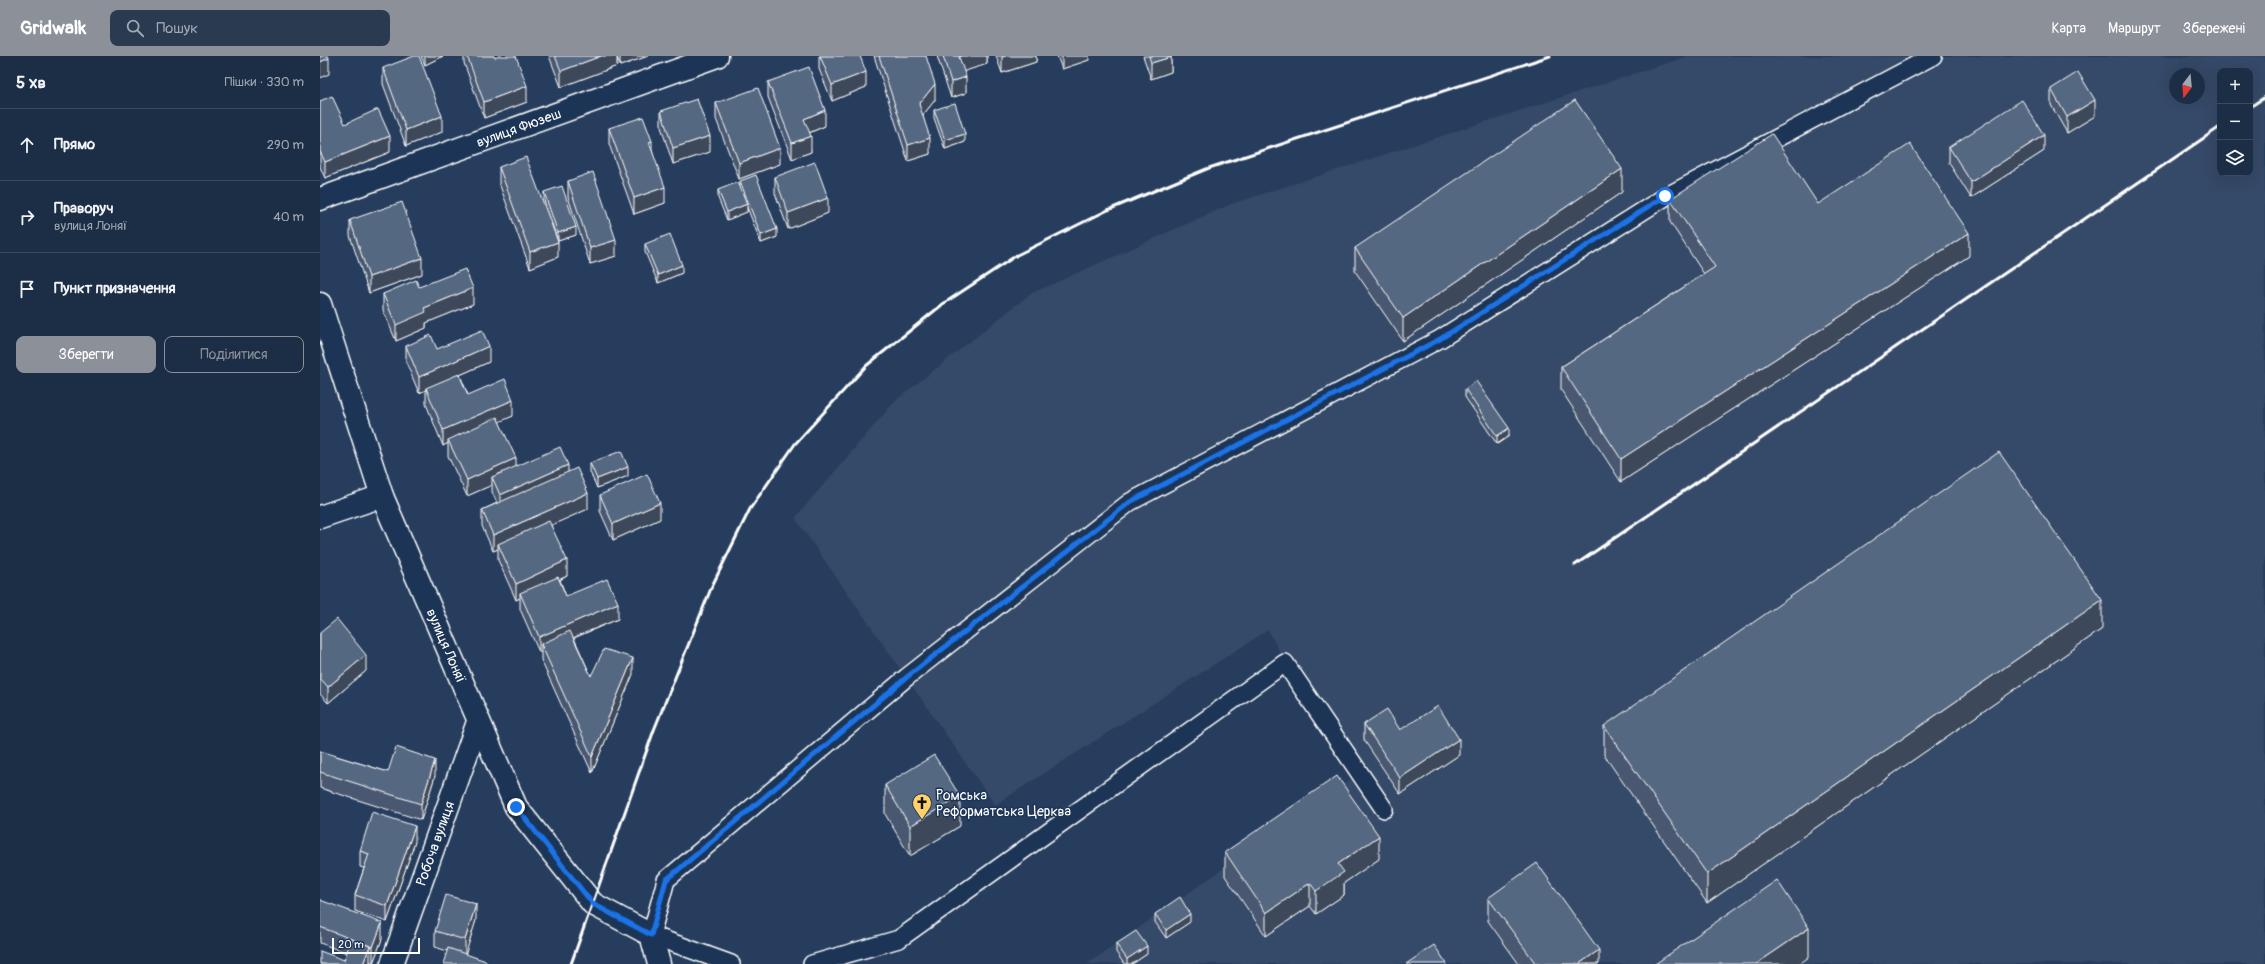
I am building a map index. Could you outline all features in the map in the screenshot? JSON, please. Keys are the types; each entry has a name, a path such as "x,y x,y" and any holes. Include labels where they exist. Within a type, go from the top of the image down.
{"street":[{"name":"вулиця Фюзеш","path":"320,199 717,56"},
{"name":"вулиця Лоняї","path":"320,304 382,496 478,722 516,807 593,904 651,935"},
{"path":"320,518 382,496"},
{"name":"Робоча вулиця","path":"392,964 478,722"},
{"path":"651,935 659,964"}],"lane":[{"path":"731,964 651,935 666,880 907,677 1130,502 1440,339 1665,196 1932,56"},
{"path":"812,964 899,939 1285,663 1384,809"}],"shaded area":[{"path":"1689,56 2265,56 2265,964 1087,964 1360,773 1285,663 1268,630 995,805 795,518 895,401 1030,294 1231,204"}],"building":[{"path":"320,56 328,56 329,58 320,62"},
{"path":"414,56 419,56 442,116 406,130 383,68"},
{"path":"467,56 494,56 495,58 499,56 516,56 527,86 484,102"},
{"path":"555,56 601,56 561,71"},
{"path":"820,56 860,56 866,72 832,85"},
{"path":"879,56 926,56 935,84 919,104 930,138 908,145"},
{"path":"943,56 962,56 959,57 966,77 951,82"},
{"path":"1149,56 1171,56 1171,57 1151,63"},
{"path":"809,67 825,110 804,119 811,136 792,143 768,82"},
{"path":"2078,72 2095,100 2067,117 2051,89"},
{"path":"758,88 780,148 739,163 716,103"},
{"path":"332,96 345,124 378,109 390,136 325,162 320,151 320,101"},
{"path":"697,99 710,136 673,148 661,111"},
{"path":"1575,100 1622,169 1403,318 1355,248"},
{"path":"2022,100 2044,135 1971,182 1949,147"},
{"path":"955,103 965,134 945,140 934,110"},
{"path":"643,117 652,141 649,142 665,187 634,198 609,128"},
{"path":"1772,134 1818,204 1910,144 1969,233 1621,459 1561,367 1715,267 1670,199"},
{"path":"526,157 558,242 530,252 499,167"},
{"path":"815,162 828,198 788,213 775,177"},
{"path":"593,172 616,240 590,248 568,181"},
{"path":"756,175 777,229 761,235 740,181"},
{"path":"738,182 747,204 727,212 718,190"},
{"path":"562,186 576,227 558,233 544,192"},
{"path":"402,202 422,258 369,277 350,220"},
{"path":"670,234 682,265 658,275 645,244"},
{"path":"465,269 473,288 424,308 426,312 396,325 383,294 416,280 419,287"},
{"path":"482,330 489,346 419,377 406,346 431,335 437,349"},
{"path":"459,374 468,395 505,379 513,400 443,430 426,388"},
{"path":"1476,381 1509,428 1497,436 1465,389"},
{"path":"497,417 516,458 467,480 448,440"},
{"path":"560,447 568,465 500,495 492,477"},
{"path":"621,451 628,467 597,479 590,463"},
{"path":"1999,452 2102,600 1707,874 1604,726"},
{"path":"577,468 588,493 493,535 482,510"},
{"path":"647,474 660,503 613,524 600,495"},
{"path":"549,521 567,560 516,584 498,544"},
{"path":"558,577 566,596 607,579 618,603 539,637 520,593"},
{"path":"337,619 366,655 328,687 320,678 320,633"},
{"path":"570,631 591,676 604,649 633,658 592,757 541,644"},
{"path":"1438,706 1459,739 1400,778 1364,724 1387,709 1400,730"},
{"path":"396,747 435,760 421,804 320,772 320,751 388,772"},
{"path":"934,755 960,796 910,826 885,785"},
{"path":"1337,776 1379,836 1338,864 1344,872 1316,891 1310,883 1266,913 1225,852"},
{"path":"372,812 415,826 387,906 355,895 369,854 360,851"},
{"path":"1537,863 1599,950 1579,964 1536,964 1488,898"},
{"path":"1777,880 1809,928 1756,964 1655,964"},
{"path":"446,895 476,904 465,940 435,931"},
{"path":"1180,897 1190,914 1166,930 1155,914"},
{"path":"320,900 382,923 373,947 320,927"},
{"path":"1136,931 1147,946 1127,959 1116,944"},
{"path":"351,940 370,946 363,964 320,964 320,951 344,960"},
{"path":"1434,945 1447,964 1406,964"},
{"path":"448,948 486,961 485,964 443,964"}],"railway":[{"path":"571,964 654,730 712,586 750,509 795,444 866,366 943,304 1017,255 1108,210 1209,168 1550,56"},
{"path":"2253,105 2265,97"},
{"path":"1575,565 2217,129"}],"place":[{"name":"Ромська Реформатська Церква","path":"922,820"}],"route":[{"path":"516,807 593,904 651,935 666,880 907,677 1130,502 1440,339 1665,196"}]}
